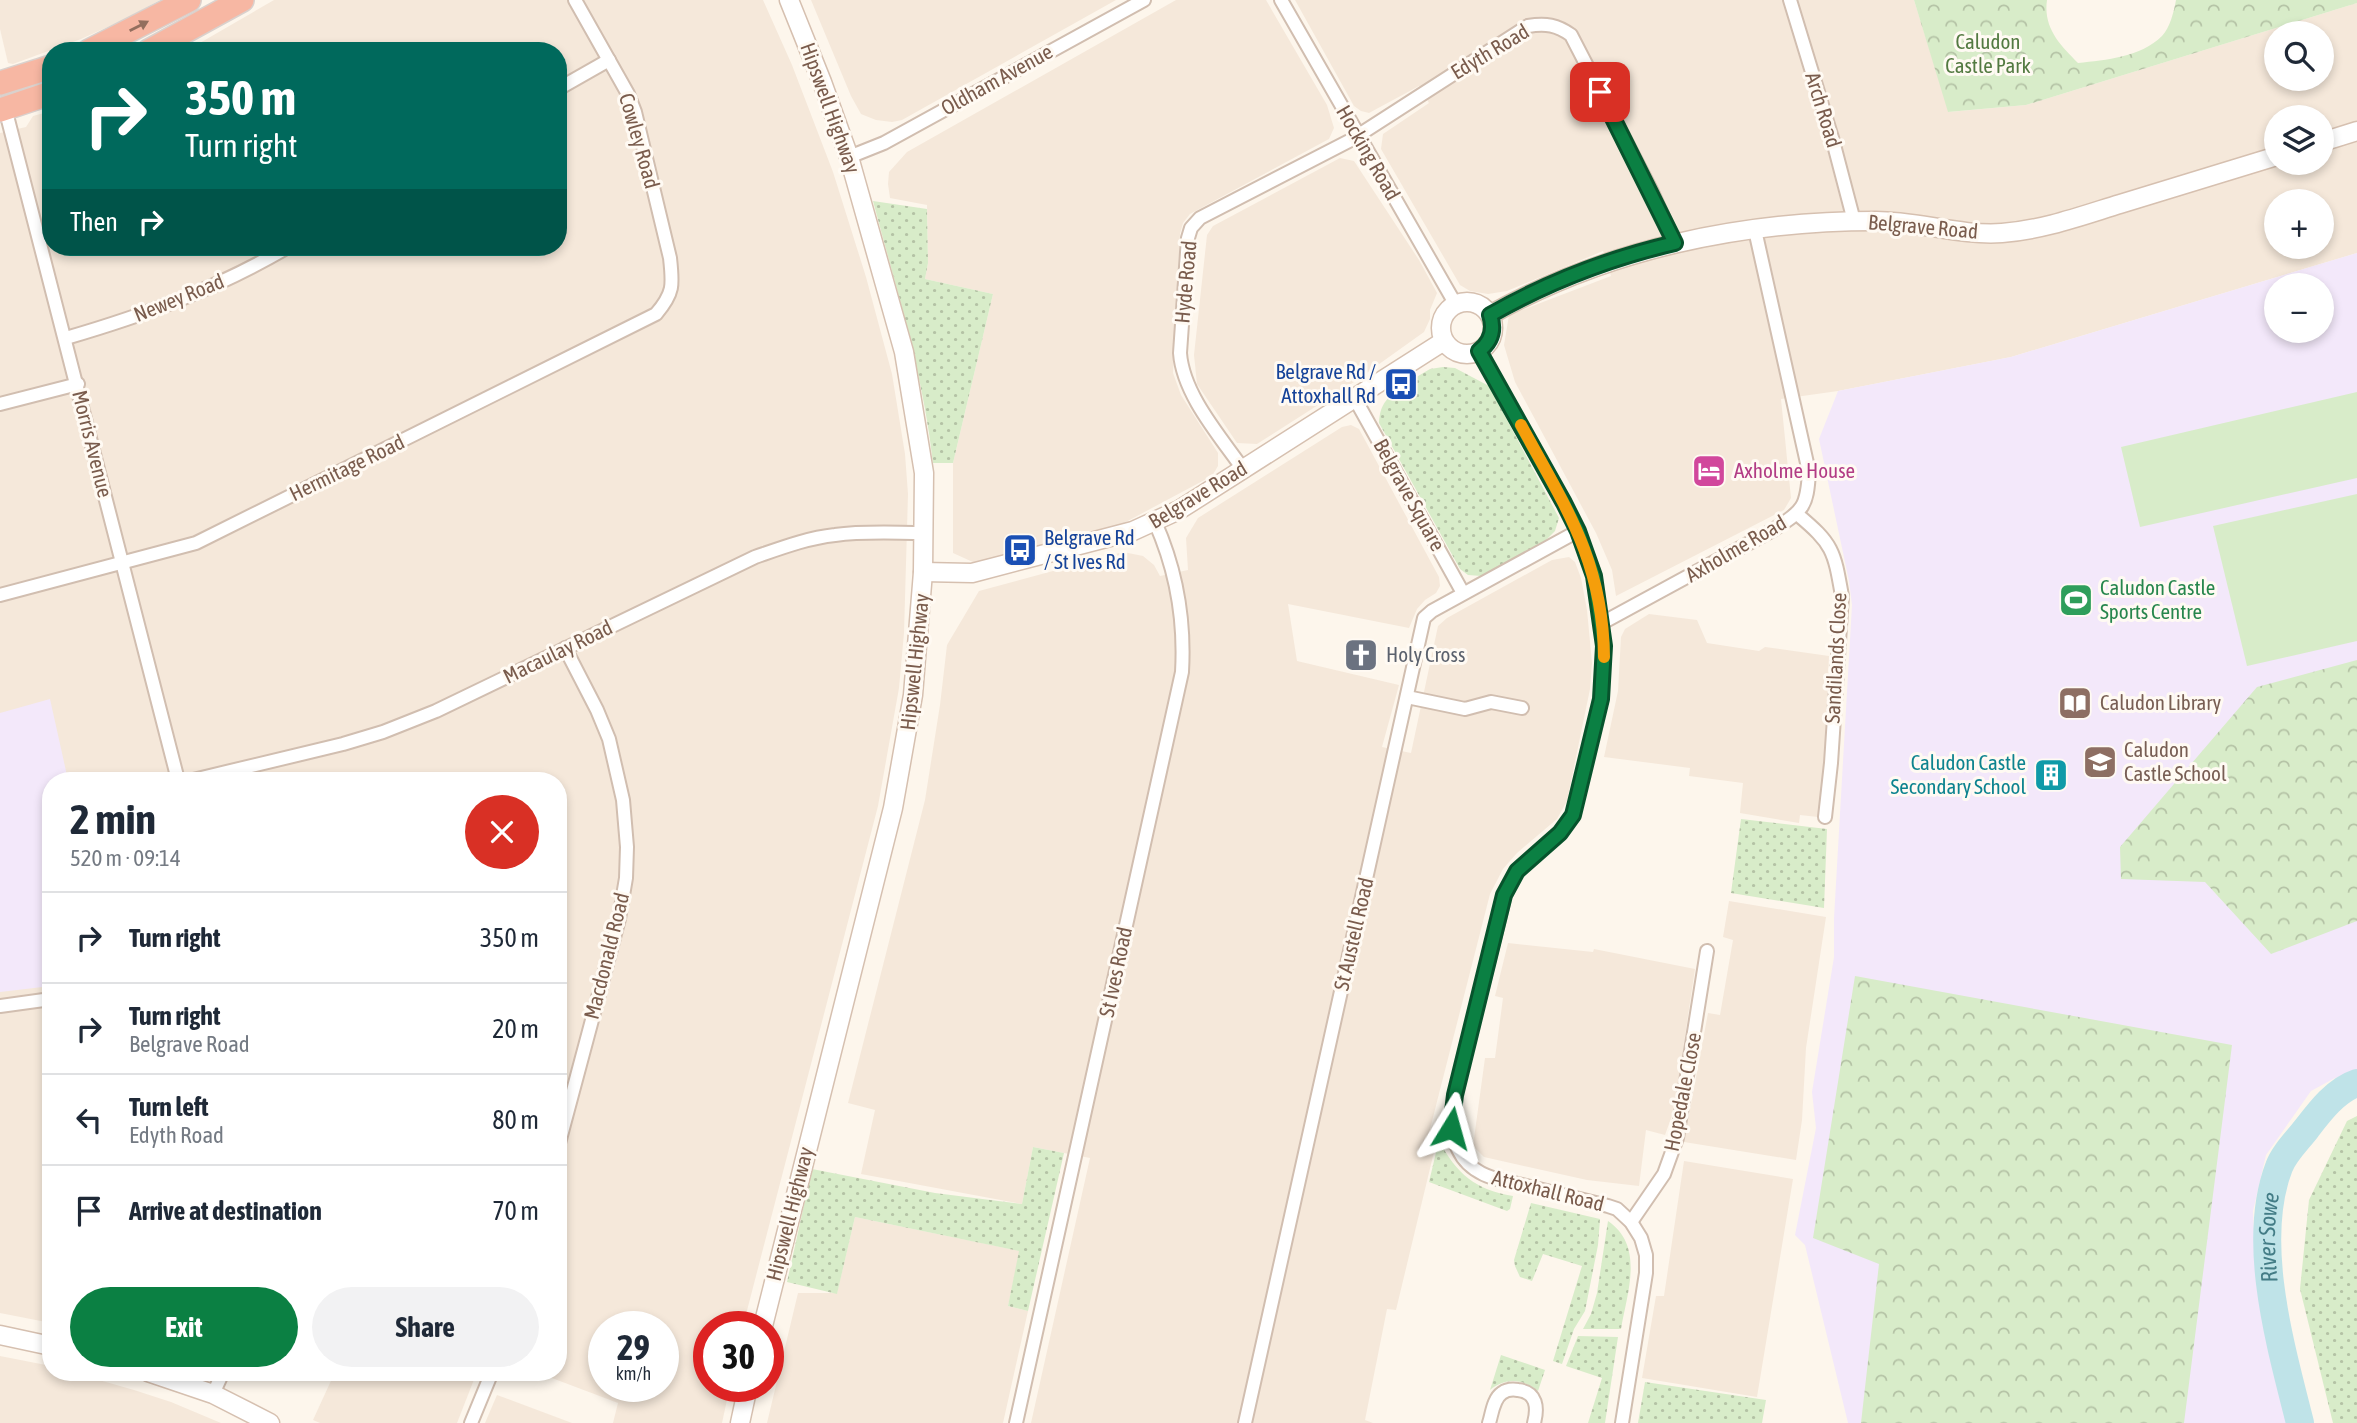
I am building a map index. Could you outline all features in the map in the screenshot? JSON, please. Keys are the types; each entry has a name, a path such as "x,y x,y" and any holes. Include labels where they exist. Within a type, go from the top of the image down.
{"highway":[{"path":"107,42 190,0"},
{"path":"165,42 242,0"},
{"path":"0,81 42,69"},
{"path":"3,109 42,96"}],"street":[{"name":"Cowley Road","path":"575,0 610,60 635,112 670,258 670,293"},
{"name":"Hipswell Highway","path":"767,1311 894,808 913,695 923,572 924,473 904,352 849,157 789,0"},
{"name":"Oldham Avenue","path":"849,157 884,143 1144,0"},
{"name":"Hocking Road","path":"1281,0 1455,305"},
{"name":"Arch Road","path":"1790,0 1833,141 1854,222"},
{"name":"Edyth Road","path":"1358,135 1528,26 1559,26 1571,35 1652,192 1675,243"},
{"path":"567,84 610,60"},
{"name":"Morris Avenue","path":"3,109 42,253"},
{"path":"2334,138 2357,131"},
{"name":"Hyde Road","path":"1243,468 1189,389 1181,368 1188,238 1191,228 1200,218 1358,135"},
{"name":"Belgrave Road","path":"1490,315 1591,267 1675,243 1755,230 1854,222 1896,222 1983,233 2041,228 2264,160"},
{"name":"Axholme Road","path":"1602,624 1773,530 1797,514 1807,497 1809,472 1755,230"},
{"name":"Morris Avenue","path":"43,256 78,384 175,772"},
{"name":"Newey Road","path":"65,338 137,317 251,268 272,256"},
{"name":"Hermitage Road","path":"0,595 121,564 208,537 656,314 670,298 670,293"},
{"path":"1478,304 1490,315 1493,323 1491,335 1485,347 1479,351 1456,351 1444,341 1442,323 1455,305 1478,304"},
{"name":"Belgrave Road","path":"923,572 972,573 1133,531 1155,522 1179,510 1444,341"},
{"name":"Attoxhall Road","path":"1479,351 1578,531 1594,576 1602,624 1604,659 1602,687 1576,807 1565,828 1517,871 1507,888 1455,1095 1451,1128 1460,1154 1469,1166 1483,1175 1595,1201 1616,1209 1631,1223 1644,1246 1647,1264 1622,1423"},
{"path":"0,404 78,384"},
{"name":"Belgrave Square","path":"1354,397 1463,593"},
{"name":"Sandilands Close","path":"1797,514 1829,544 1838,570 1842,596 1825,817"},
{"name":"St Ives Road","path":"1016,1423 1182,672 1184,647 1173,570 1155,522"},
{"name":"St Austell Road","path":"1245,1423 1424,618 1463,593 1578,531"},
{"name":"Macaulay Road","path":"224,772 383,732 436,711 755,557 833,535 872,532 923,533"},
{"name":"Macdonald Road","path":"565,648 609,739 623,800 627,847 626,878 619,919 567,1113"},
{"path":"1408,696 1465,709 1491,702 1522,708"},
{"name":"Hopedale Close","path":"1631,1223 1664,1174 1677,1138 1707,951"},
{"path":"0,1006 42,1000"},
{"path":"0,1335 42,1344"},
{"path":"175,1381 213,1394 270,1423"},
{"path":"213,1394 219,1381"},
{"path":"471,1423 488,1381"},
{"path":"1489,1423 1500,1394 1511,1389 1524,1391 1534,1397 1537,1407 1534,1423"},
{"path":"740,1423 745,1402"}],"shaded area":[{"path":"0,0 160,0 73,42 42,42 42,53 13,64 8,63 0,29"},
{"path":"274,0 763,0 792,65 833,172 866,277 892,374 905,454 908,494 904,633 899,688 878,806 747,1311 693,1311 693,1402 727,1402 722,1423 613,1423 618,1403 615,1402 679,1402 679,1311 588,1311 588,1392 560,1381 567,1381 567,772 42,772 42,1321 0,1313 0,133 26,127 33,116 42,114 42,256 567,256 567,42 202,42"},
{"path":"811,0 1116,0 902,120 892,122 861,114"},
{"path":"1176,0 1266,0 1327,105 1334,128 1329,139 1190,214 1183,223 1180,234 1173,373 1181,395 1218,453 1218,466 1212,476 1122,524 975,563 953,553 953,463 993,294 925,279 928,263 927,205 890,198 889,172 907,152"},
{"path":"1295,0 1914,0 1949,112 2026,105 2264,32 2264,91 2334,91 2334,21 2299,21 2357,3 2357,253 2290,273 2264,273 2264,281 2011,357 1838,391 1781,399 1791,498 1784,510 1616,596 1612,570 1596,533 1515,382 1504,345 1509,315 1611,276 1603,251 1507,291 1488,294 1470,291 1460,285 1381,149 1383,134 1429,103 1419,86 1369,113 1354,106"},
{"path":"1340,158 1354,161 1419,260 1437,293 1430,310 1430,319 1424,332 1354,382 1257,444 1237,443 1197,384 1194,355 1207,235 1213,226"},
{"name":"Caludon Castle School","path":"2357,253 2357,1071 2335,1078 2311,1091 2266,1155 2253,1211 2256,1283 2290,1423 1848,1423 1805,1245 1795,1235 1816,1128 1812,1092 1834,957 1852,605 1819,439 1838,391 2011,357 2264,281 2264,343 2334,343 2334,273 2290,273"},
{"path":"1351,425 1359,429 1439,577 1440,586 1436,593 1417,609 1409,628 1288,604 1297,661 1399,685 1382,747 1411,753 1438,626 1447,618 1552,560 1569,557 1575,562 1587,610 1592,663 1590,689 1567,801 1557,819 1517,853 1503,869 1490,894 1430,1129 1439,1131 1396,1310 1387,1309 1365,1420 1373,1423 1031,1423 1090,1158 1033,1147 1022,1204 861,1174 875,1110 848,1103 925,800 947,645 979,591 1123,552 1143,556 1154,565 1160,576 1188,570 1186,538 1198,518 1342,427"},
{"path":"1649,614 1697,620 1707,643 1759,651 1765,647 1829,656 1824,764 1818,817 1800,815 1799,823 1740,813 1743,783 1689,776 1690,768 1604,757 1618,691 1621,637 1625,629"},
{"path":"50,699 66,772 42,772 42,987 0,992 0,713"},
{"path":"1729,901 1826,917 1806,1048 1802,1120 1796,1160 1684,1142 1708,1013 1720,1015 1733,940 1723,937"},
{"path":"1508,943 1593,952 1594,949 1695,969 1674,1110 1665,1135 1646,1130 1639,1186 1587,1180 1484,1157 1473,1146 1485,1058 1495,1058 1503,998 1495,996"},
{"path":"1684,1161 1793,1179 1757,1397 1642,1378 1656,1296 1664,1296"},
{"path":"855,1217 1020,1251 1008,1306 1028,1311 1003,1423 767,1423 772,1402 784,1402 784,1352 798,1293 837,1293"},
{"path":"0,1356 42,1364 42,1381 102,1381 171,1402 221,1423 0,1423"},
{"path":"331,1381 473,1381 457,1423 320,1423 313,1420"},
{"path":"497,1395 572,1423 485,1423"}],"green space":[{"name":"Caludon Castle Park","path":"1914,0 2047,0 2050,27 2059,43 2078,63 2123,56 2154,43 2167,29 2176,0 2357,0 2357,3 2299,21 2264,21 2264,32 2026,105 1948,112"},
{"path":"873,201 927,209 928,263 925,279 993,294 953,463 933,463 916,363"},
{"path":"1455,368 1489,386 1559,518 1555,531 1546,540 1481,576 1468,575 1460,569 1379,423 1383,406 1395,392 1397,394 1415,382 1413,379 1430,369"},
{"path":"2357,392 2357,478 2140,527 2121,447"},
{"path":"2357,494 2357,641 2247,666 2213,526"},
{"path":"2357,660 2357,921 2271,954 2205,882 2121,879 2120,847 2257,687"},
{"path":"1741,819 1827,829 1824,908 1731,893"},
{"path":"1855,976 2232,1045 2184,1423 1861,1423 1879,1264 1813,1238"},
{"path":"2357,1116 2357,1423 2333,1423 2300,1289 2309,1200 2347,1121"},
{"path":"1439,1140 1453,1162 1468,1178 1488,1190 1513,1196 1510,1209 1507,1211 1429,1182"},
{"path":"1033,1147 1064,1153 1028,1311 1008,1306 1019,1251 855,1217 837,1294 787,1282 812,1169 935,1193 1022,1204"},
{"path":"1531,1203 1600,1219 1598,1245 1585,1311 1574,1329 1562,1364 1553,1361 1582,1266 1543,1254 1532,1281 1520,1277 1514,1260"},
{"path":"1608,1221 1619,1231 1630,1257 1631,1271 1621,1329 1583,1329 1597,1293"},
{"path":"1578,1336 1618,1337 1605,1423 1588,1423 1602,1378 1566,1366"},
{"path":"1501,1355 1545,1370 1538,1391 1514,1381 1502,1383 1490,1390"},
{"path":"1645,1382 1766,1400 1762,1423 1638,1423"}],"waterway":[{"name":"River Sowe","path":"2300,1423 2271,1295 2267,1228 2271,1196 2279,1167 2288,1152 2329,1102 2357,1083"}],"slow traffic":[{"path":"1521,425 1570,514 1591,565 1600,606 1604,657"}],"place":[{"name":"Belgrave Rd / Attoxhall Rd","path":"1401,384"},
{"name":"Axholme House","path":"1709,471"},
{"name":"Belgrave Rd / St Ives Rd","path":"1020,550"},
{"name":"Caludon Castle Sports Centre","path":"2076,600"},
{"name":"Holy Cross","path":"1361,655"},
{"name":"Caludon Library","path":"2075,703"},
{"name":"Caludon Castle School","path":"2100,762"},
{"name":"Caludon Castle Secondary School","path":"2051,775"}],"route":[{"path":"1451,1128 1455,1095 1504,895 1517,871 1560,833 1573,815 1601,699 1604,659 1597,590 1585,549 1564,503 1479,351 1485,347 1493,329 1490,315 1515,301 1591,267 1675,243 1600,92"}]}
